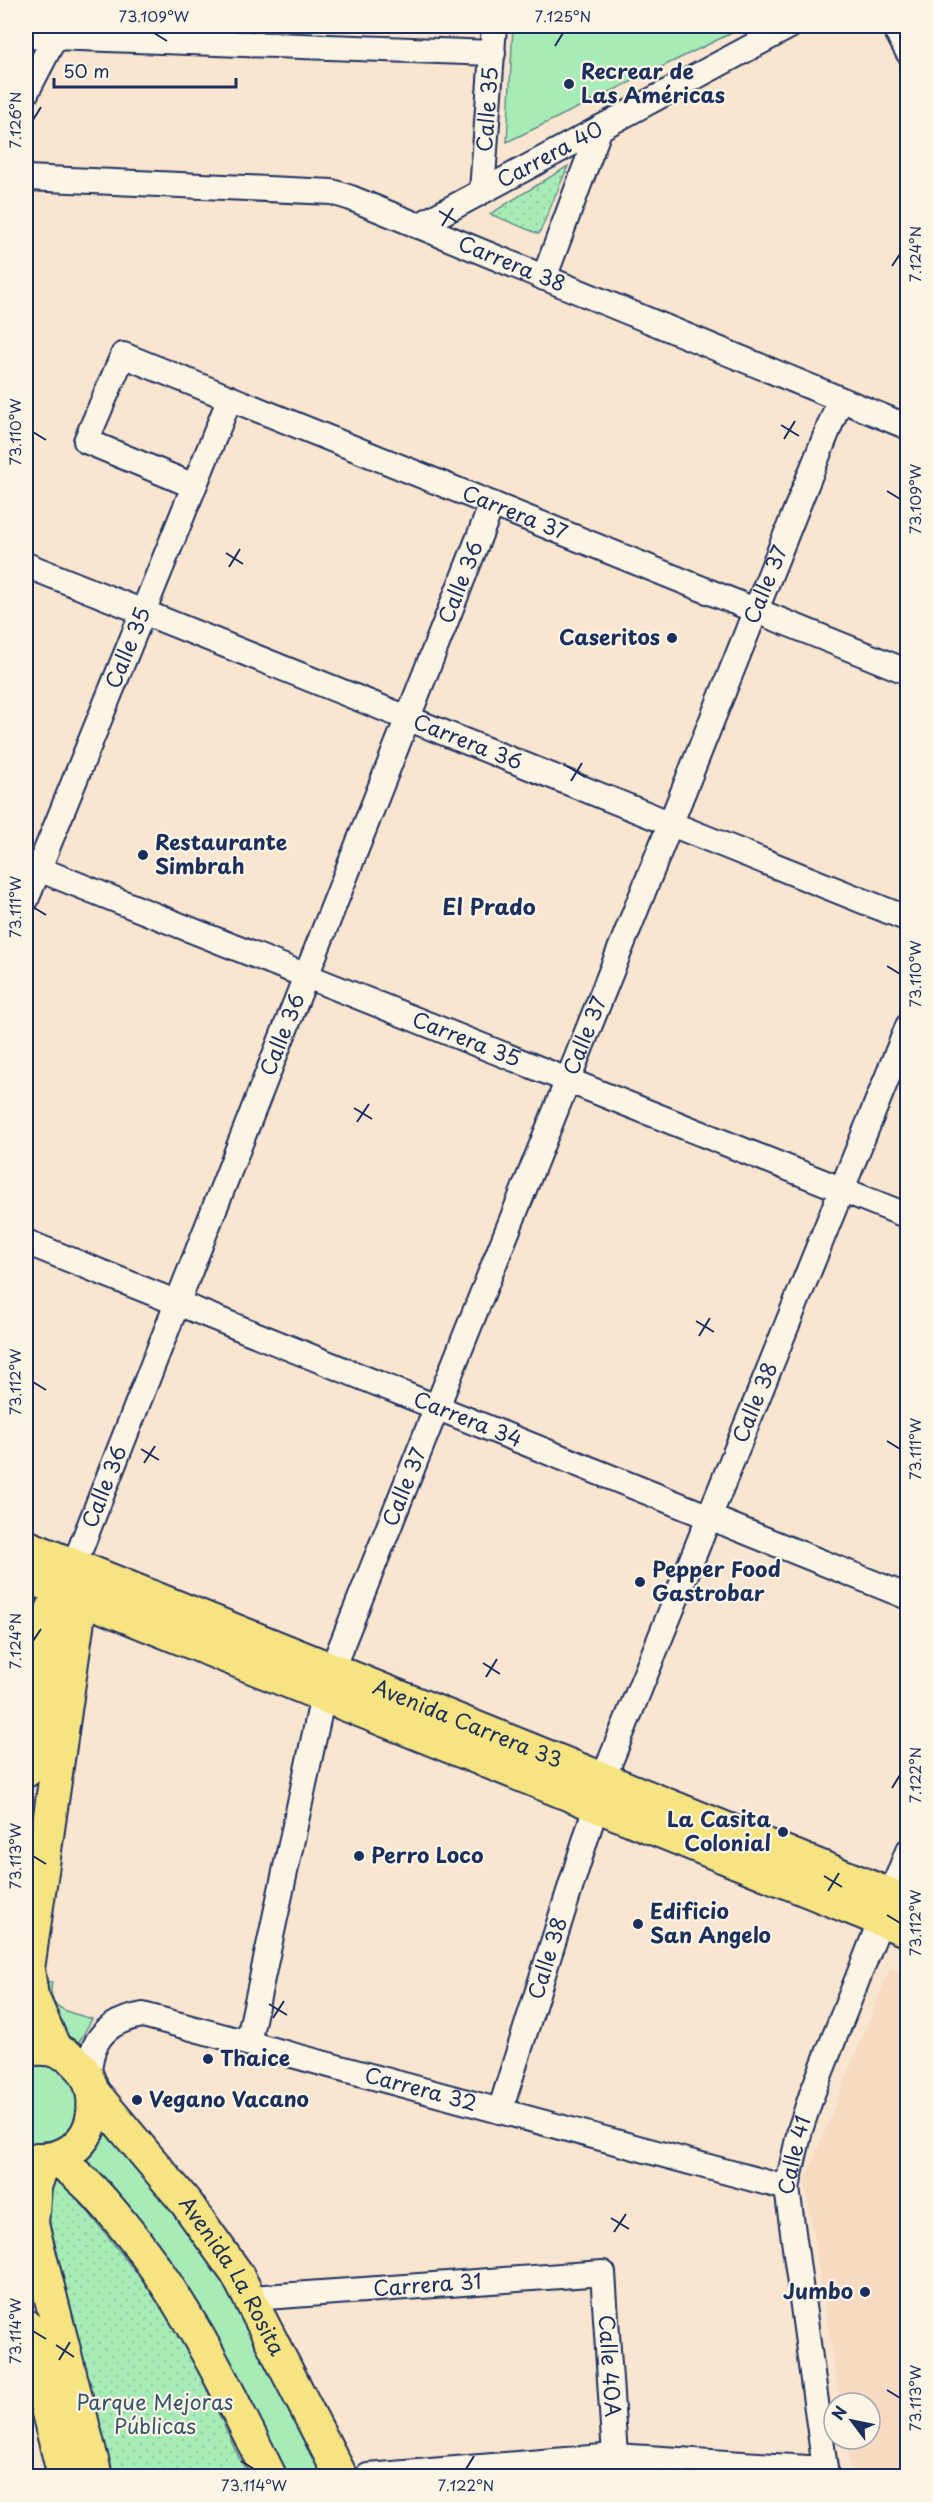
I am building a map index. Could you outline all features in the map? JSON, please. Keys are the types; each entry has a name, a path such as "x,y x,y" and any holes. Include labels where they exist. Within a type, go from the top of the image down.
{"main road":[{"name":"Avenida Carrera 33","path":"26,1546 70,1579 896,1912"},
{"name":"Avenida Carrera 33","path":"26,1575 70,1579"},
{"path":"26,1771 52,1610 70,1579"},
{"path":"56,2051 32,1996 28,1969 78,1620 70,1579"},
{"path":"26,2050 36,2048 56,2051"},
{"name":"Avenida La Rosita","path":"56,2051 69,2056 80,2066 91,2086 187,2204 237,2274 341,2476"},
{"path":"41,2158 69,2151 82,2140 95,2110 91,2086"},
{"path":"41,2158 35,2187 32,2224 96,2476"},
{"path":"41,2158 74,2171 93,2189 135,2239 200,2339 270,2476"},
{"path":"26,2326 64,2476"}],"street":[{"name":"Calle 35","path":"482,191 494,26"},
{"path":"894,26 908,52"},
{"name":"Carrera 40","path":"418,226 783,28"},
{"path":"26,36 55,31 493,53"},
{"path":"26,93 55,31"},
{"path":"544,278 600,128"},
{"name":"Carrera 38","path":"26,178 332,192 908,427"},
{"name":"Carrera 37","path":"194,486 87,441 123,355 908,672"},
{"name":"Calle 35","path":"26,900 32,866 143,613 230,398"},
{"name":"Calle 37","path":"248,2043 327,1683 840,400"},
{"name":"Calle 36","path":"70,1579 176,1303 492,504"},
{"name":"Carrera 36","path":"26,565 908,920"},
{"name":"Carrera 35","path":"32,866 908,1216"},
{"name":"Calle 38","path":"500,2111 600,1793 908,1026"},
{"name":"Carrera 34","path":"26,1242 908,1597"},
{"name":"Calle 41","path":"826,2473 787,2188 800,2130 812,2094 896,1912 908,1851"},
{"name":"Carrera 32","path":"91,2086 89,2062 93,2048 101,2034 125,2018 143,2016 787,2188"},
{"name":"Carrera 31","path":"251,2298 603,2273"},
{"name":"Calle 40A","path":"603,2273 615,2456"},
{"path":"368,2476 615,2456 826,2473"}],"shaded area":[{"name":"Jumbo","path":"890,1968 908,1975 907,2476 852,2476 848,2451 882,2451 882,2391 838,2391 805,2181"}],"green space":[{"name":"Recrear de Las Américas","path":"513,26 746,26 507,142"},
{"path":"568,166 539,234 490,214"},
{"path":"42,1981 52,1982 53,1999 61,2009 92,2019 79,2042 66,2035"},
{"path":"26,2065 55,2066 70,2078 77,2091 79,2105 75,2119 68,2131 57,2140 43,2144 26,2142"},
{"path":"105,2131 161,2186 212,2257 327,2476 285,2476 235,2370 183,2284 80,2158"},
{"name":"Parque Mejoras Públicas","path":"53,2175 66,2184 152,2292 189,2351 248,2476 111,2476 55,2274 44,2202"}],"place":[{"name":"Recrear de Las Américas","path":"569,84"},
{"name":"Caseritos","path":"672,638"},
{"name":"Restaurante Simbrah","path":"143,855"},
{"name":"Pepper Food Gastrobar","path":"640,1582"},
{"name":"La Casita Colonial","path":"783,1832"},
{"name":"Perro Loco","path":"359,1856"},
{"name":"Edificio San Angelo","path":"638,1924"},
{"name":"Thaice","path":"208,2059"},
{"name":"Vegano Vacano","path":"137,2100"},
{"name":"Jumbo","path":"865,2292"}],"district":[{"name":"El Prado","path":"489,907"}]}
